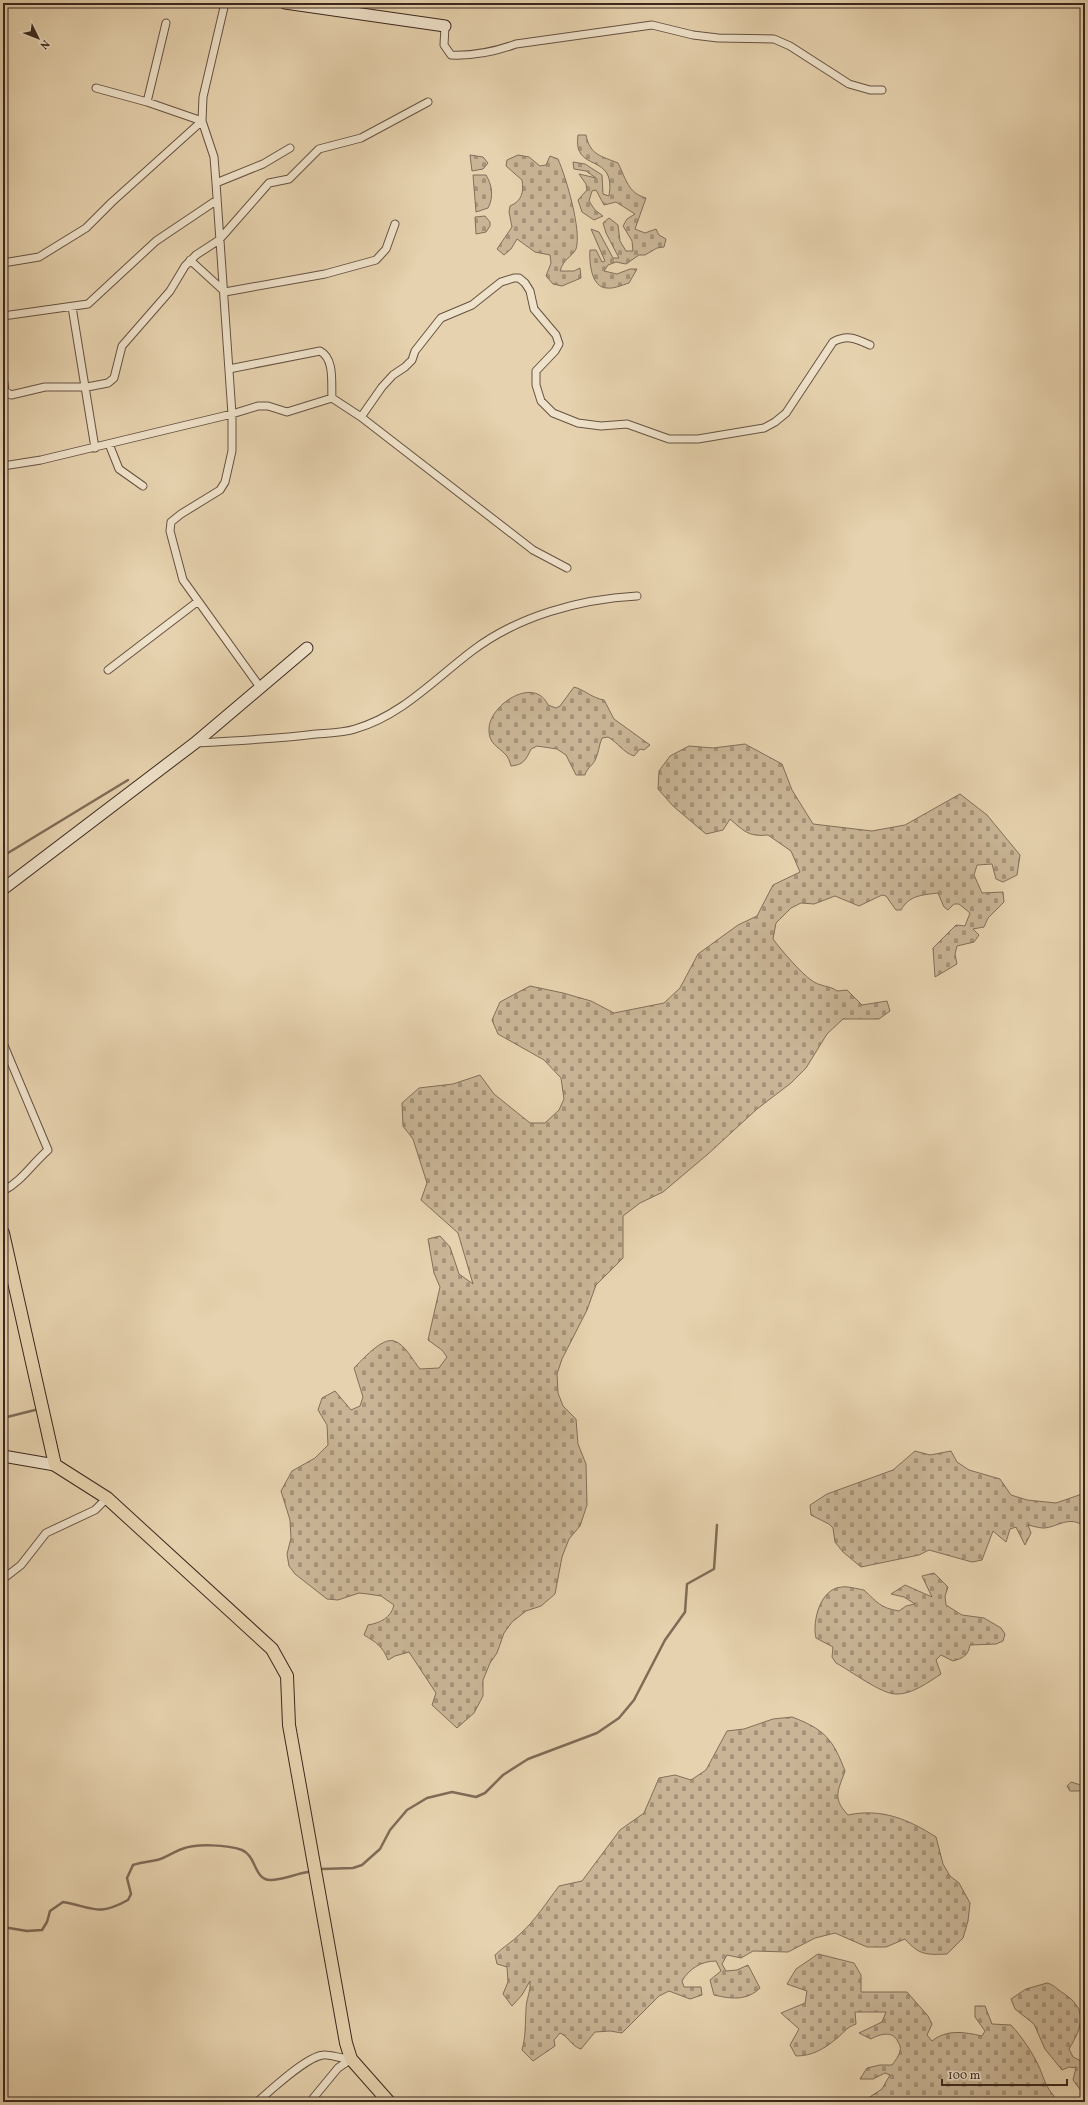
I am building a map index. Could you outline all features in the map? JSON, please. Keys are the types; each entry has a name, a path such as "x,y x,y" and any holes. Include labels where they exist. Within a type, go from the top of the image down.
{"main road":[{"path":"3,1233 56,1464 107,1498 199,1584 257,1634 272,1649 287,1676 289,1725 351,2059 389,2102"}],"street":[{"path":"226,3 203,97 202,121 214,157 230,369 232,451 225,482 220,490 180,514 171,522 170,531 183,580 197,602 260,687"},
{"path":"285,3 332,7 445,26 444,45 451,55 496,52 516,44 652,25 693,35 718,38 774,39 790,46 849,84 870,90 882,90"},
{"path":"147,102 166,23"},
{"path":"96,88 147,102 202,121"},
{"path":"3,377 5,391 11,395 45,387 86,387 108,383 114,378 122,346 170,291 190,260 220,240 269,183 289,179 319,149 361,138 428,102"},
{"path":"3,263 38,257 86,228 112,202 202,121"},
{"path":"216,183 263,164 290,148"},
{"path":"3,316 88,304 156,241 217,200"},
{"path":"225,292 325,274 376,260 386,249 395,224"},
{"path":"190,260 225,292"},
{"path":"361,417 382,387 393,375 412,360 416,351 441,318 472,305 501,282 514,278 519,278 525,283 530,291 534,309 556,335 559,344 536,371 536,386 541,401 553,413 578,423 601,426 627,424 669,439 698,439 764,428 786,413 832,342 842,337 855,338 870,345"},
{"path":"72,306 95,448"},
{"path":"230,369 320,351 327,355 330,360 332,398"},
{"path":"332,398 361,417 533,550 567,568"},
{"path":"3,466 41,460 95,448 232,414 258,406 268,406 286,412 332,398"},
{"path":"109,444 119,469 143,486"},
{"path":"195,743 278,738 355,730 390,714 421,693 473,650 497,634 531,619 566,608 604,598 637,596"},
{"path":"108,670 197,602"},
{"path":"3,889 195,743 307,648"},
{"path":"3,1043 48,1150 30,1167 22,1178 3,1191"},
{"path":"3,1456 56,1464"},
{"path":"3,1579 21,1566 46,1533 94,1510 107,1498"},
{"path":"257,2102 287,2077 315,2058 324,2055 351,2059"},
{"path":"310,2102 338,2068 351,2059"}],"green space":[{"path":"578,135 586,135 590,147 597,154 618,163 631,189 640,196 646,198 635,229 645,233 656,229 659,235 666,239 664,247 657,248 645,255 639,255 626,264 616,262 608,265 604,271 617,274 630,269 637,269 629,283 610,288 602,287 597,284 594,279 590,261 590,250 596,250 602,262 605,261 591,229 599,232 613,258 619,258 606,233 603,223 609,218 618,225 620,241 626,251 633,251 632,241 623,226 627,219 635,214 616,202 604,205 596,190 592,191 589,201 595,210 603,216 594,220 582,212 578,200 587,190 586,184 579,174 596,178 586,171 574,169 573,162 585,164 602,175 603,194 609,196 610,182 607,173 601,167 587,160 581,155 578,147"},
{"path":"470,155 483,157 488,163 483,169 472,171"},
{"path":"518,155 529,157 540,166 546,165 550,156 558,159 572,204 577,230 576,249 566,260 560,271 574,271 580,268 581,278 562,286 553,284 546,276 551,263 550,255 535,252 517,239 511,249 504,255 497,249 512,227 509,212 510,206 520,199 523,188 522,180 506,166 507,160"},
{"path":"473,175 486,175 492,191 488,208 476,212"},
{"path":"485,216 490,222 490,226 486,232 476,234 475,217"},
{"path":"574,687 596,698 604,700 614,719 650,745 644,750 640,749 634,756 630,755 608,737 602,738 595,760 585,775 576,775 566,755 557,749 537,746 531,749 526,759 521,763 511,766 507,756 494,744 490,738 489,728 497,710 514,696 524,693 534,693 542,697 548,705 556,708 560,706"},
{"path":"745,744 782,764 792,790 813,824 872,831 905,825 960,794 987,815 1020,855 1017,875 1003,882 996,879 992,864 977,865 974,875 982,893 1003,892 1004,902 988,918 984,927 973,929 979,935 974,942 957,946 955,954 957,964 935,977 933,948 956,925 965,926 970,913 959,904 954,904 948,910 944,907 938,893 922,895 912,899 904,905 901,910 896,910 886,896 882,895 859,906 835,896 814,904 801,903 791,908 776,923 773,939 791,961 811,980 837,991 847,990 862,1005 887,1001 890,1011 879,1019 843,1019 827,1034 806,1068 791,1083 757,1109 708,1154 663,1192 640,1203 623,1216 623,1258 596,1285 587,1310 562,1359 557,1374 558,1393 563,1406 576,1419 578,1444 586,1464 587,1505 580,1526 569,1539 562,1557 555,1594 541,1606 526,1611 512,1622 504,1633 497,1653 490,1663 483,1680 483,1696 474,1713 457,1728 432,1705 436,1693 409,1652 395,1656 388,1660 379,1645 364,1635 368,1625 377,1623 388,1617 393,1610 394,1605 381,1596 359,1593 338,1600 327,1599 295,1574 289,1566 287,1554 291,1538 290,1520 281,1491 292,1471 315,1458 328,1445 327,1425 318,1410 322,1398 335,1391 351,1410 360,1406 363,1397 354,1368 372,1350 384,1342 394,1341 405,1349 420,1369 439,1368 447,1357 442,1350 428,1340 440,1287 434,1273 428,1239 440,1236 450,1247 459,1274 473,1284 458,1233 421,1200 427,1183 413,1139 403,1126 402,1103 419,1088 453,1084 480,1075 494,1094 530,1123 545,1123 559,1110 564,1099 561,1078 544,1060 498,1034 492,1020 500,1002 530,986 591,1001 614,1013 664,1003 680,988 698,954 738,925 757,916 773,885 800,872 791,851 768,835 751,834 739,827 730,819 723,830 706,834 673,806 658,789 659,771 670,756 689,746 713,748"},
{"path":"915,1451 930,1455 951,1451 957,1462 969,1470 1000,1479 1011,1495 1027,1500 1056,1503 1085,1493 1085,1527 1074,1522 1043,1528 1028,1525 1031,1533 1025,1545 1016,1527 1010,1529 1006,1542 993,1531 982,1560 972,1562 929,1550 919,1555 861,1567 843,1552 835,1542 833,1528 829,1524 811,1515 810,1505 827,1494 893,1470"},
{"path":"934,1573 948,1587 945,1596 946,1605 962,1615 984,1618 1001,1628 1005,1634 1003,1641 996,1644 970,1645 968,1652 964,1656 953,1661 941,1655 936,1660 941,1674 914,1690 902,1694 896,1694 874,1686 836,1663 832,1657 833,1647 816,1638 815,1623 819,1607 828,1593 834,1589 850,1587 864,1590 883,1606 899,1611 906,1606 915,1604 904,1597 891,1594 905,1585 932,1597 922,1576"},
{"path":"792,1717 803,1721 820,1731 826,1736 836,1751 845,1771 839,1789 838,1799 848,1815 860,1813 883,1814 905,1820 936,1837 943,1864 950,1876 959,1883 970,1903 968,1921 963,1938 947,1954 923,1953 905,1939 886,1947 867,1947 835,1933 815,1938 788,1952 753,1951 741,1958 727,1955 722,1964 726,1971 737,1970 748,1965 760,1988 750,1995 738,1998 714,1995 710,1980 721,1971 716,1961 705,1962 692,1969 682,1981 684,1987 701,1987 702,1995 690,1999 669,1991 659,1996 622,2033 610,2031 595,2032 581,2049 575,2046 560,2033 554,2040 555,2046 533,2061 522,2050 525,2035 526,2005 530,1989 530,1981 522,1995 512,2006 503,1994 508,1982 507,1967 497,1964 495,1955 530,1924 559,1886 582,1881 620,1830 644,1813 659,1778 675,1775 691,1780 706,1770 727,1731 744,1729 773,1719"},
{"path":"1071,1782 1084,1786 1083,1791 1070,1791 1067,1786"},
{"path":"818,1954 854,1963 861,1975 861,1992 907,1992 928,2016 932,2024 927,2035 932,2041 938,2037 956,2032 982,2036 985,2031 975,2017 975,2006 985,2006 992,2024 1011,2025 1023,2040 1034,2057 1047,2086 1054,2096 1053,2102 862,2102 882,2089 890,2075 885,2073 873,2079 860,2079 867,2068 880,2065 892,2065 898,2057 900,2051 900,2045 896,2038 890,2034 871,2039 859,2033 882,2022 886,2012 855,2012 856,2024 847,2029 827,2046 813,2053 796,2056 790,2045 799,2029 781,2013 805,2003 807,1991 787,1984 796,1969"},
{"path":"1047,1983 1071,1999 1080,2012 1080,2025 1074,2041 1069,2049 1073,2057 1085,2063 1085,2096 1073,2080 1076,2068 1069,2067 1062,2070 1045,2049 1034,2024 1015,2009 1011,1999 1026,1989"}],"waterway":[{"path":"3,856 128,780"},
{"path":"3,1418 35,1410"},
{"path":"321,1869 353,1868 362,1865 380,1849 390,1830 407,1810 427,1798 452,1792 476,1797 485,1793 503,1775 528,1759 597,1733 619,1718 634,1700 665,1640 685,1612 687,1584 714,1569 717,1525"},
{"path":"3,1927 27,1931 42,1930 47,1922 50,1911 63,1902 95,1909 109,1908 118,1905 128,1900 131,1894 127,1878 133,1865 154,1861 188,1847 212,1845 242,1850 247,1853 259,1873 266,1880 308,1872"}]}
